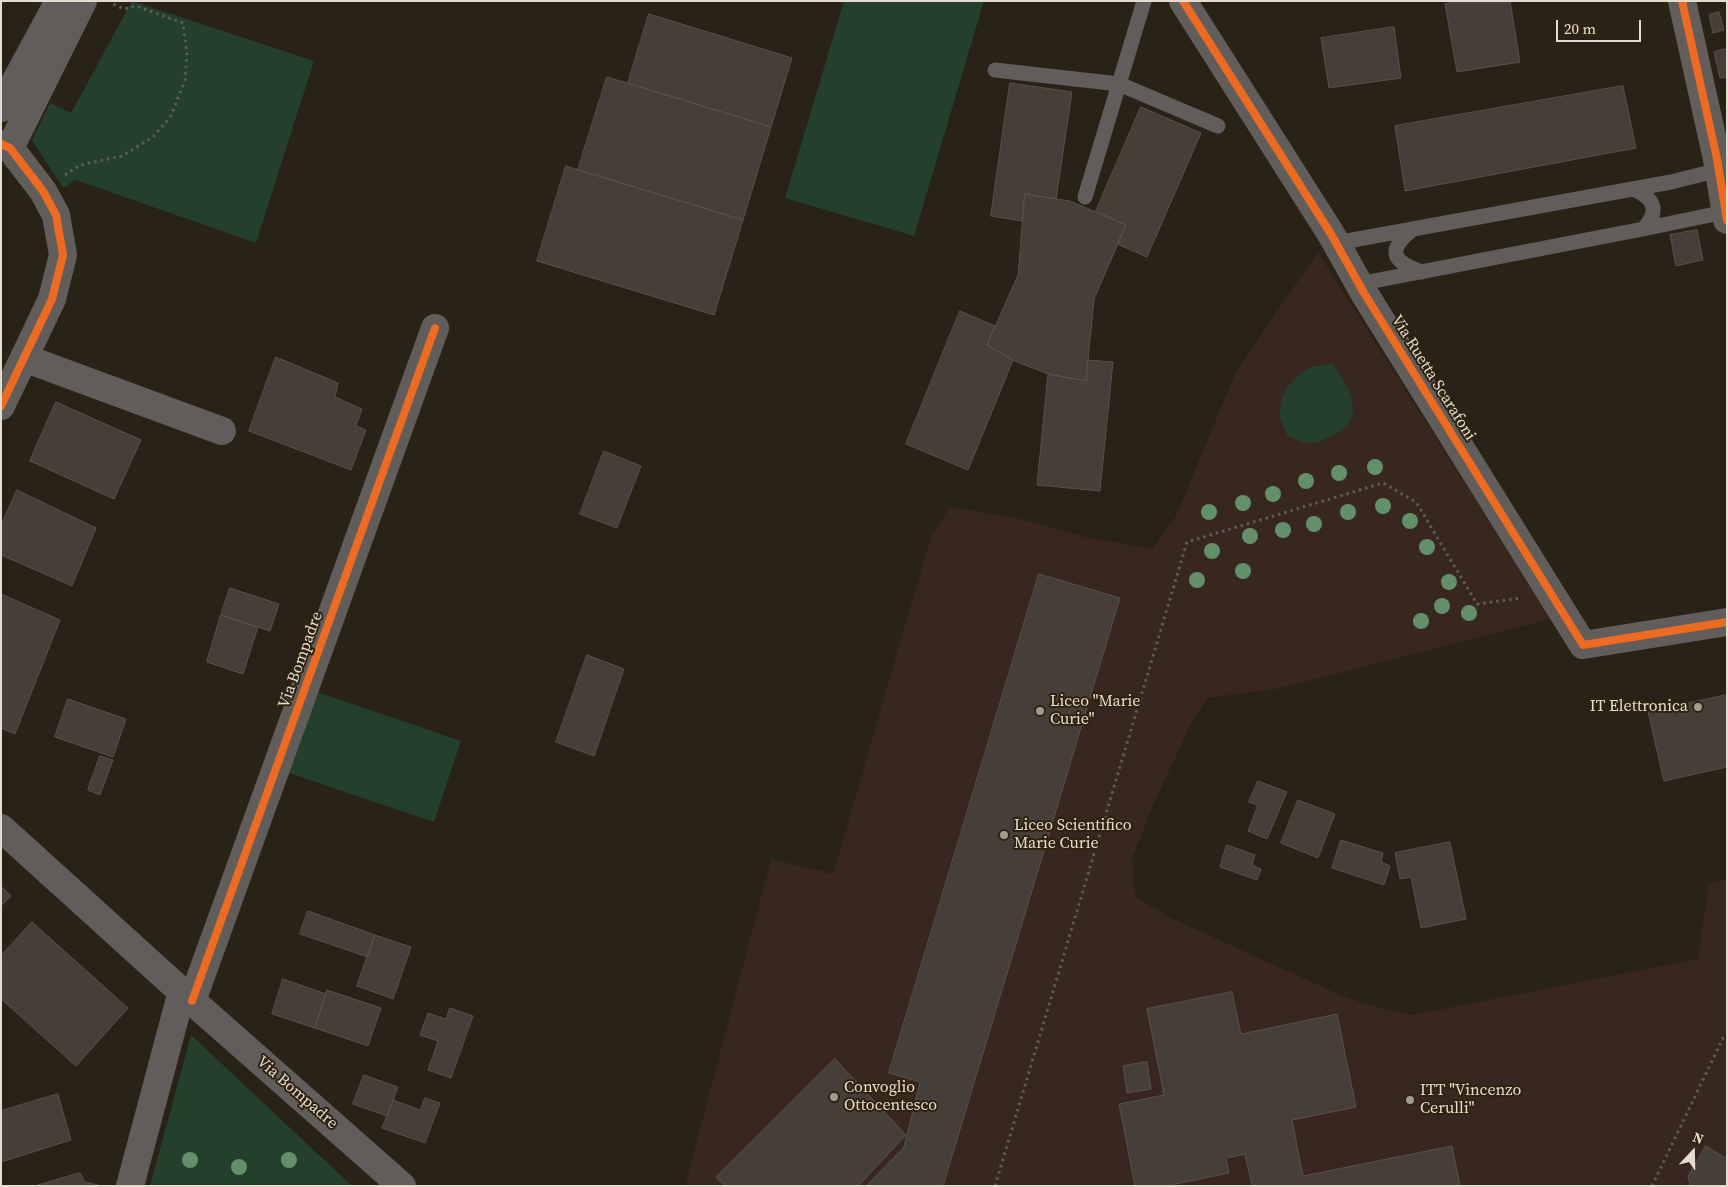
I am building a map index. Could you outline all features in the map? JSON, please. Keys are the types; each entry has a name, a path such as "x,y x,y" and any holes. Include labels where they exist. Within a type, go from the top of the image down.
{"street":[{"path":"1,108 59,1"},
{"path":"1,406 52,299 62,255 56,215 43,191 6,146 84,1"},
{"name":"Via Ruetta Scarafoni","path":"1183,1 1336,243 1358,284 1583,645 1727,622"},
{"path":"1682,1 1719,170 1726,216"},
{"name":"Via Bompadre","path":"187,996 436,328"},
{"path":"24,358 222,431"},
{"name":"Via Bompadre","path":"1,828 402,1186"},
{"path":"130,1186 187,996"}],"lane":[{"path":"1086,197 1144,1"},
{"path":"995,70 1119,84 1218,126"},
{"path":"1336,243 1633,189 1719,170"},
{"path":"1633,189 1648,197 1653,206 1652,217 1643,230"},
{"path":"1358,284 1726,216"},
{"path":"1414,229 1399,242 1396,254 1401,263 1422,272"}],"path":[{"path":"61,178 80,165 122,156 153,136 170,116 185,80 187,56 183,23 136,6 124,9 107,1"},
{"path":"995,1186 1187,542 1383,483 1416,502 1477,604 1551,594"},
{"path":"1652,1186 1723,1038 1727,1035"}],"shaded area":[{"name":"Liceo \"Marie Curie\"","path":"1318,252 1551,619 1276,689 1208,698 1191,724 1153,805 1132,859 1135,896 1169,917 1338,994 1365,1004 1411,1015 1698,959 1709,883 1727,879 1727,1186 685,1186 771,859 833,874 931,536 950,507 1020,519 1093,539 1152,549 1176,516 1236,371"}],"green space":[{"path":"132,1 314,61 256,243 76,180 63,188 32,140 50,103 71,113"},
{"path":"844,1 984,1 914,236 785,198"},
{"path":"1333,364 1344,380 1353,404 1353,411 1348,423 1337,433 1315,442 1304,443 1287,435 1280,416 1280,408 1288,386 1306,370 1315,366"},
{"path":"314,691 461,741 434,822 286,772"},
{"path":"191,1035 352,1186 150,1186"}],"building":[{"path":"1461,1 1510,1 1520,62 1457,72 1445,4"},
{"path":"1719,12 1724,30 1713,33 1709,15"},
{"path":"649,14 792,58 771,127 628,83"},
{"path":"1394,27 1401,78 1329,88 1321,38"},
{"path":"1727,49 1727,77 1720,78 1714,52"},
{"path":"607,77 771,127 743,220 578,170"},
{"path":"1010,83 1072,92 1056,199 1025,194 1022,221 991,216"},
{"path":"1623,86 1636,148 1405,191 1395,126"},
{"path":"1141,107 1201,133 1147,257 1117,244 1126,225 1096,211"},
{"path":"566,166 743,220 714,315 537,261"},
{"path":"1025,194 1070,201 1126,225 1094,299 1086,381 1048,374 1015,361 987,345 1018,275"},
{"path":"1697,230 1703,260 1676,266 1670,235"},
{"path":"960,311 995,326 987,345 1013,360 968,470 906,444"},
{"path":"276,357 338,383 335,397 362,409 356,426 366,430 351,470 249,431"},
{"path":"1088,360 1113,362 1100,491 1037,485 1048,374 1086,381"},
{"path":"56,402 141,440 114,499 30,461"},
{"path":"604,451 641,466 617,528 580,514"},
{"path":"17,490 96,528 72,586 1,555 1,526"},
{"name":"Liceo Scientifico Marie Curie","path":"1039,574 1120,598 943,1186 866,1186 904,1147 920,1082 889,1073"},
{"path":"230,588 279,604 270,631 221,615"},
{"path":"1,594 60,620 15,734 1,728"},
{"path":"221,615 258,627 243,674 207,662"},
{"path":"587,655 624,669 594,756 556,742"},
{"path":"1727,695 1727,767 1664,781 1648,712"},
{"path":"68,699 126,719 113,757 55,737"},
{"path":"100,756 113,760 100,795 88,790"},
{"path":"1258,781 1287,792 1267,839 1248,831 1258,805 1249,802"},
{"path":"1298,800 1335,814 1318,858 1281,843"},
{"path":"1341,840 1383,853 1381,862 1390,866 1384,885 1332,868"},
{"path":"1450,842 1466,919 1421,928 1411,877 1400,879 1395,853"},
{"path":"1227,845 1255,855 1252,865 1261,869 1257,880 1220,867"},
{"path":"1,886 11,896 1,906"},
{"path":"308,911 375,935 368,957 300,934"},
{"path":"32,922 128,1008 76,1066 1,999 1,956"},
{"path":"375,935 411,947 393,999 357,986"},
{"path":"283,979 326,994 315,1028 272,1014"},
{"path":"327,990 381,1008 368,1046 315,1028"},
{"path":"1232,992 1241,1034 1337,1014 1356,1107 1292,1120 1303,1176 1452,1146 1460,1186 1252,1186 1245,1154 1226,1158 1229,1173 1166,1186 1135,1186 1119,1104 1164,1095 1147,1009"},
{"path":"450,1008 473,1016 451,1078 428,1070 438,1041 420,1035 428,1013 446,1019"},
{"name":"Convoglio Ottocentesco","path":"835,1059 906,1135 858,1186 725,1186 716,1177"},
{"path":"1147,1062 1151,1089 1127,1093 1123,1066"},
{"path":"364,1075 398,1087 387,1116 353,1104"},
{"path":"58,1094 71,1140 1,1162 1,1111"},
{"path":"425,1098 440,1103 425,1143 382,1128 393,1100 420,1110"},
{"path":"1706,1146 1727,1159 1727,1186 1691,1186 1688,1177"},
{"path":"80,1173 85,1182 102,1186 35,1186"}],"cycle path":[{"path":"1183,1 1331,234 1364,293 1583,645 1727,622"},
{"path":"1682,1 1717,159 1727,220"},
{"path":"1,144 10,148 43,191 56,215 63,255 52,299 1,406"},
{"path":"192,1001 435,328"}],"place":[{"name":"IT Elettronica","path":"1698,707"},
{"name":"Liceo \"Marie Curie\"","path":"1040,711"},
{"name":"Liceo Scientifico Marie Curie","path":"1004,835"},
{"name":"Convoglio Ottocentesco","path":"834,1097"},
{"name":"ITT \"Vincenzo Cerulli\"","path":"1410,1100"}]}
